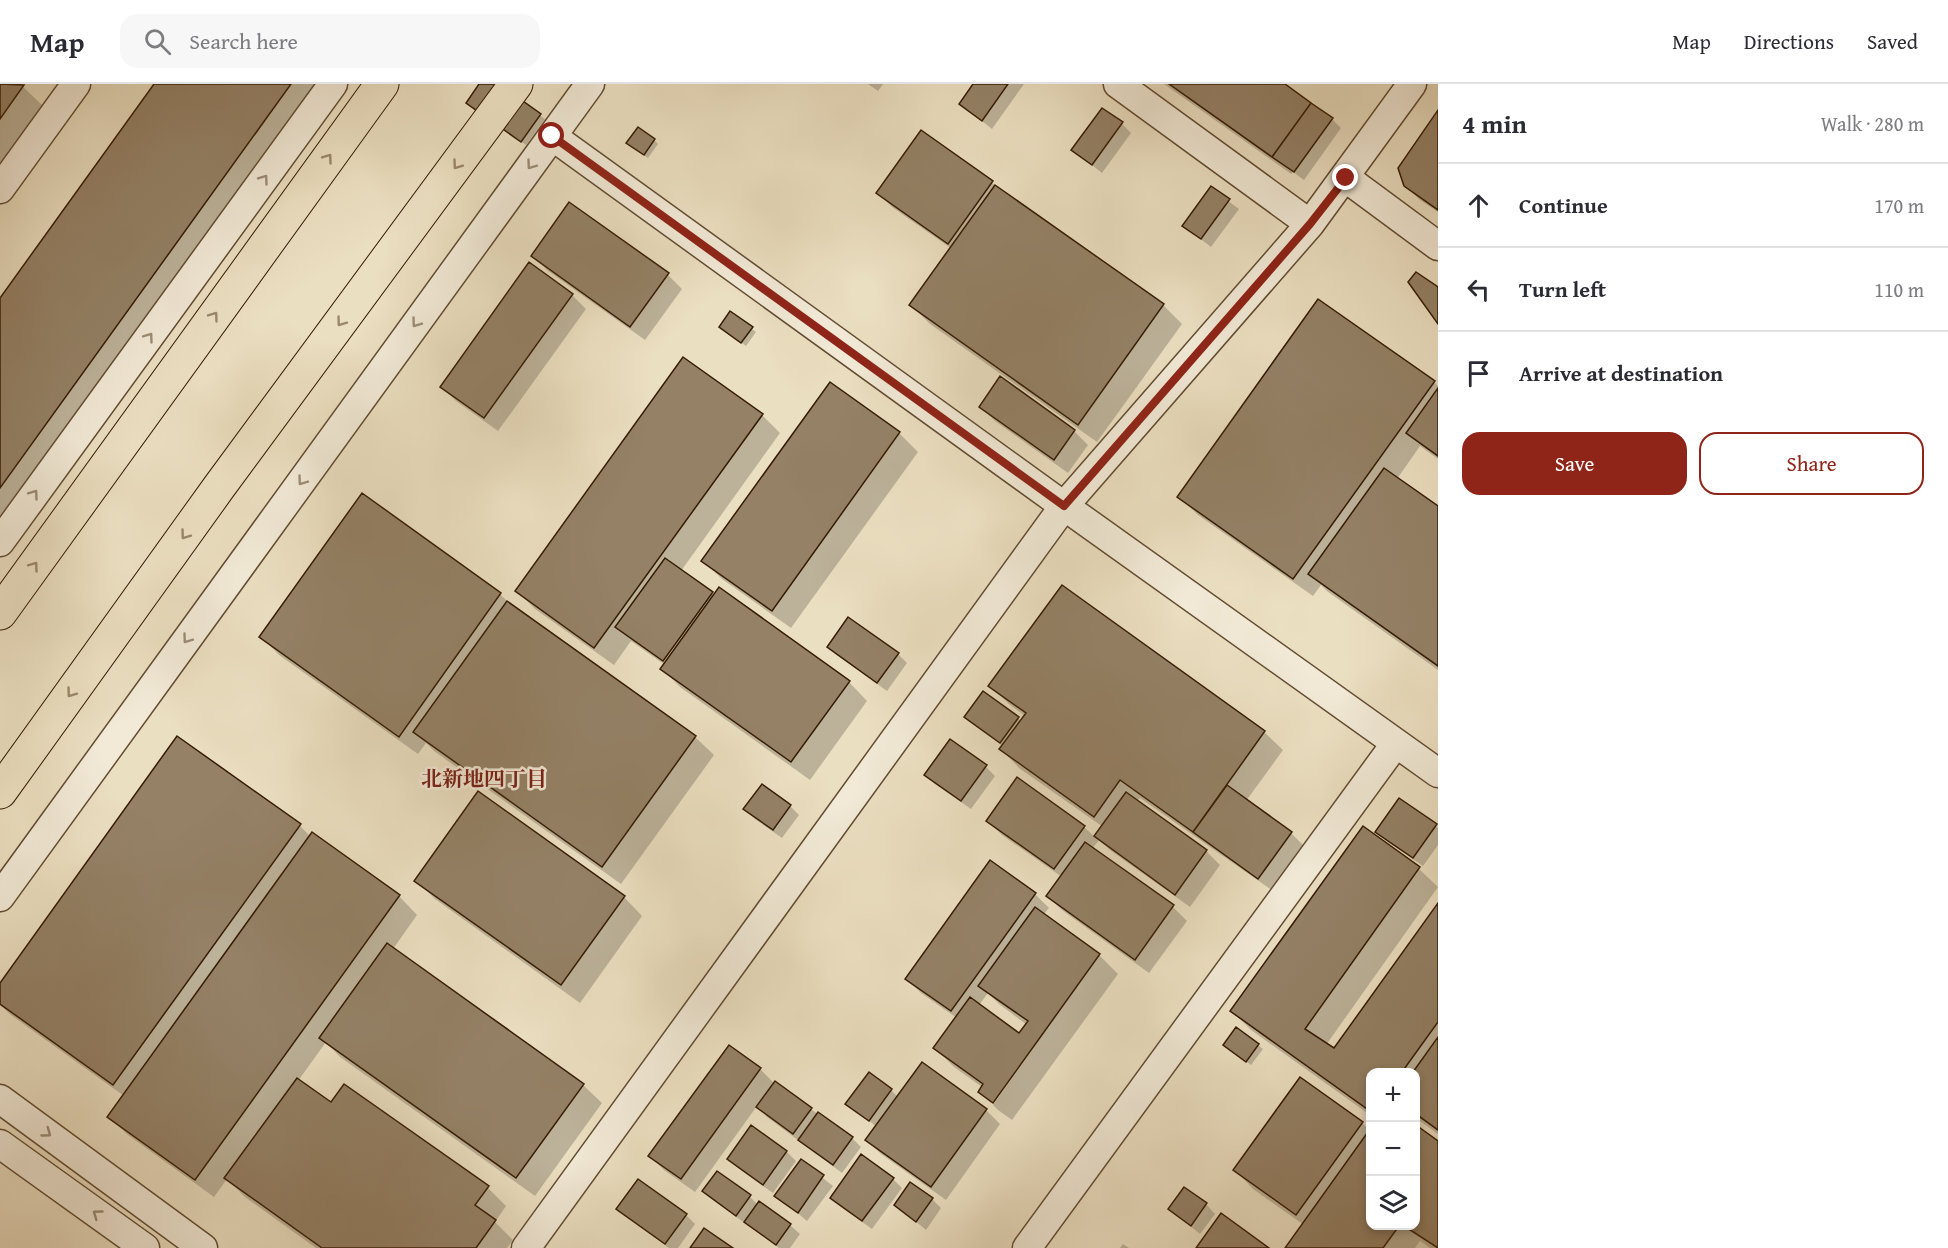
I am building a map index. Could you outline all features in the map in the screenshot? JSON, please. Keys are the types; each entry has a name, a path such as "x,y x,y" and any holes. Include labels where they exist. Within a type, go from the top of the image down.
{"highway":[{"path":"0,613 382,84"},
{"path":"0,792 219,487 516,84"}],"street":[{"path":"0,189 76,84"},
{"path":"0,542 333,84"},
{"path":"0,897 590,84"},
{"path":"1118,84 1310,224"},
{"path":"526,1248 1064,506 1310,224 1413,84"},
{"path":"552,136 1438,773"},
{"path":"1346,178 1438,246"},
{"path":"1027,1248 1396,743"},
{"path":"0,1098 202,1248"},
{"path":"0,1144 145,1248"}],"building":[{"path":"0,84 24,85 0,119"},
{"path":"154,84 291,84 0,488 0,298"},
{"path":"479,84 499,84 541,114 521,142 466,103"},
{"path":"973,84 1008,84 982,121 959,104"},
{"path":"1169,84 1285,84 1311,103 1272,157"},
{"path":"1311,103 1333,118 1294,172 1272,157"},
{"path":"1102,108 1123,122 1092,165 1071,150"},
{"path":"1438,110 1438,210 1404,186 1398,168"},
{"path":"638,127 655,139 644,155 626,143"},
{"path":"921,130 993,181 948,244 876,193"},
{"path":"995,185 1164,304 1078,425 909,305"},
{"path":"1211,186 1230,199 1201,239 1182,226"},
{"path":"569,202 669,273 630,327 531,256"},
{"path":"529,262 573,294 484,418 440,387"},
{"path":"1416,272 1438,287 1438,324 1408,282"},
{"path":"1318,299 1435,381 1293,579 1177,497"},
{"path":"730,311 753,327 741,343 719,327"},
{"path":"683,357 763,414 594,648 515,591"},
{"path":"1000,376 1075,430 1054,460 979,407"},
{"path":"830,382 900,432 772,611 701,561"},
{"path":"1438,388 1438,456 1406,433"},
{"path":"1384,468 1438,506 1438,666 1308,574"},
{"path":"362,493 501,593 399,737 259,637"},
{"path":"665,558 713,592 663,661 615,627"},
{"path":"1062,585 1265,731 1193,832 1120,780 1094,817 999,749 1026,713 988,686"},
{"path":"719,587 850,681 791,762 660,669"},
{"path":"507,601 696,736 602,867 413,732"},
{"path":"848,617 899,653 877,683 827,647"},
{"path":"983,691 1019,717 1000,743 964,717"},
{"path":"177,736 301,824 113,1085 0,1004 0,983"},
{"path":"950,739 987,765 961,801 924,775"},
{"path":"1017,777 1085,826 1054,869 986,821"},
{"path":"762,784 791,805 773,830 743,809"},
{"path":"1227,785 1292,832 1258,879 1193,832"},
{"path":"478,791 625,896 561,985 414,881"},
{"path":"1126,792 1207,850 1175,895 1094,836"},
{"path":"1399,798 1437,824 1413,858 1375,832"},
{"path":"1363,826 1420,867 1305,1029 1334,1048 1438,903 1438,1022 1405,1068 1366,1068 1366,1108 1230,1011"},
{"path":"312,832 400,895 195,1180 107,1117"},
{"path":"1085,842 1174,905 1135,960 1046,896"},
{"path":"990,860 1036,893 951,1011 905,979"},
{"path":"1035,907 1100,954 993,1103 978,1092 983,1084 933,1048 970,997 1019,1033 1028,1021 978,986"},
{"path":"387,943 584,1084 516,1178 319,1038"},
{"path":"1236,1027 1259,1044 1246,1062 1223,1045"},
{"path":"1438,1037 1438,1130 1420,1117 1420,1068 1416,1068"},
{"path":"729,1045 761,1068 681,1179 648,1156"},
{"path":"922,1062 987,1109 931,1187 865,1140"},
{"path":"869,1072 892,1089 869,1121 845,1104"},
{"path":"1300,1077 1363,1122 1296,1215 1233,1170"},
{"path":"297,1078 331,1102 344,1084 489,1186 475,1205 496,1220 476,1248 322,1248 224,1178"},
{"path":"775,1081 812,1108 793,1134 756,1107"},
{"path":"818,1112 853,1137 833,1165 798,1140"},
{"path":"751,1125 787,1151 763,1185 727,1159"},
{"path":"1420,1128 1438,1141 1438,1248 1410,1230 1420,1230"},
{"path":"1366,1135 1366,1230 1396,1230 1383,1248 1285,1248"},
{"path":"861,1154 894,1178 862,1221 830,1198"},
{"path":"801,1159 824,1175 798,1213 774,1196"},
{"path":"717,1171 751,1195 736,1216 702,1191"},
{"path":"638,1179 687,1214 665,1244 616,1209"},
{"path":"910,1182 933,1198 916,1222 894,1205"},
{"path":"1184,1187 1207,1203 1191,1226 1168,1209"},
{"path":"759,1201 791,1224 776,1245 744,1222"},
{"path":"1221,1213 1269,1248 1196,1248"},
{"path":"704,1228 733,1248 690,1248"}],"district":[{"name":"北新地四丁目","path":"484,779"}],"route":[{"path":"552,136 1064,506 1310,224 1346,178"}]}
